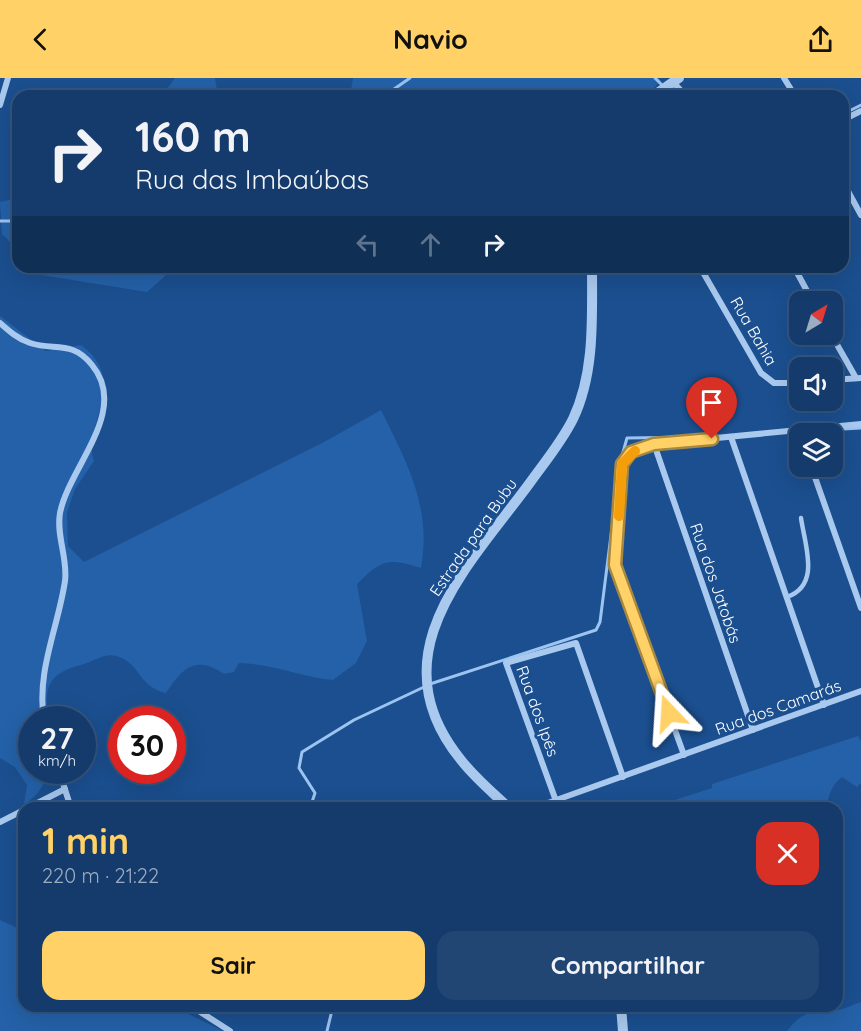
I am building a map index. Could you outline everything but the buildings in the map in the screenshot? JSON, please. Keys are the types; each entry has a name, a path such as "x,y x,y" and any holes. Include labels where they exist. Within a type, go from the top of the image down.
{"street":[{"path":"0,105 8,78"},
{"path":"661,90 676,80"},
{"path":"849,193 861,215"},
{"name":"Estrada para Bubu","path":"503,802 477,778 448,742 430,699 426,676 428,645 439,611 463,574 563,437 576,411 589,367 592,273"},
{"name":"Rua Bahia","path":"703,273 761,373 774,383 789,382"},
{"path":"797,273 807,291"},
{"path":"0,323 12,333 33,344 60,345 79,353 98,373 104,392 98,429 60,513 65,580 45,668 43,706"},
{"path":"838,345 858,378 843,379"},
{"path":"843,427 861,424"},
{"path":"684,755 615,565 622,464 631,452 654,444 789,434"},
{"path":"731,437 824,705"},
{"name":"Rua dos Jatobás","path":"654,444 753,730"},
{"path":"815,477 861,608"},
{"name":"Rua dos Ipês","path":"556,801 506,663 576,643 623,777"},
{"name":"Rua dos Camarás","path":"553,802 861,691"},
{"path":"63,784 69,802"},
{"path":"39,802 65,789"},
{"path":"0,822 18,813"},
{"path":"200,1012 230,1031"},
{"path":"621,1012 623,1031"}],"lane":[{"path":"787,597 805,585 809,575 801,518"}],"shaded area":[{"path":"175,78 215,78 217,90 166,90"},
{"path":"353,78 659,78 661,81 652,90 351,90"},
{"path":"12,199 12,244 2,234 0,202"},
{"path":"36,273 168,273 147,292"},
{"path":"0,316 46,351 81,345 95,359 102,374 104,389 92,447 94,461 75,489 67,512 68,546 84,562 324,442 381,410 400,448 415,486 423,525 424,546 421,568 400,562 386,563 372,570 357,584 367,641 356,663 333,680 251,664 239,663 234,672 224,674 205,665 197,665 184,671 166,693 150,686 124,659 112,655 104,656 63,671 56,676 48,689 47,706 18,706 18,772 15,767 0,758"},
{"path":"858,736 861,741 861,783 857,787 842,777 833,787 827,802 669,802 712,788 712,784"},
{"path":"43,784 37,794 24,802 27,785"},
{"path":"0,920 18,928 18,1012 184,1012 223,1031 0,1031"},
{"path":"861,1002 861,1031 787,1031 805,1015 820,1012 843,1012 843,1008"}],"waterway":[{"path":"393,90 410,78"},
{"path":"655,78 662,85"},
{"path":"849,111 861,105"},
{"path":"0,221 12,221"},
{"path":"843,429 861,428"},
{"path":"620,463 627,438 699,437"},
{"path":"430,684 596,630 600,622 619,472"},
{"path":"312,802 315,793 299,768 302,752 354,720 424,687"},
{"path":"327,1031 332,1012"}],"slow traffic":[{"path":"619,516 622,464 631,452 635,451"}],"route":[{"path":"669,713 615,565 622,464 631,452 654,444 712,439"}]}
